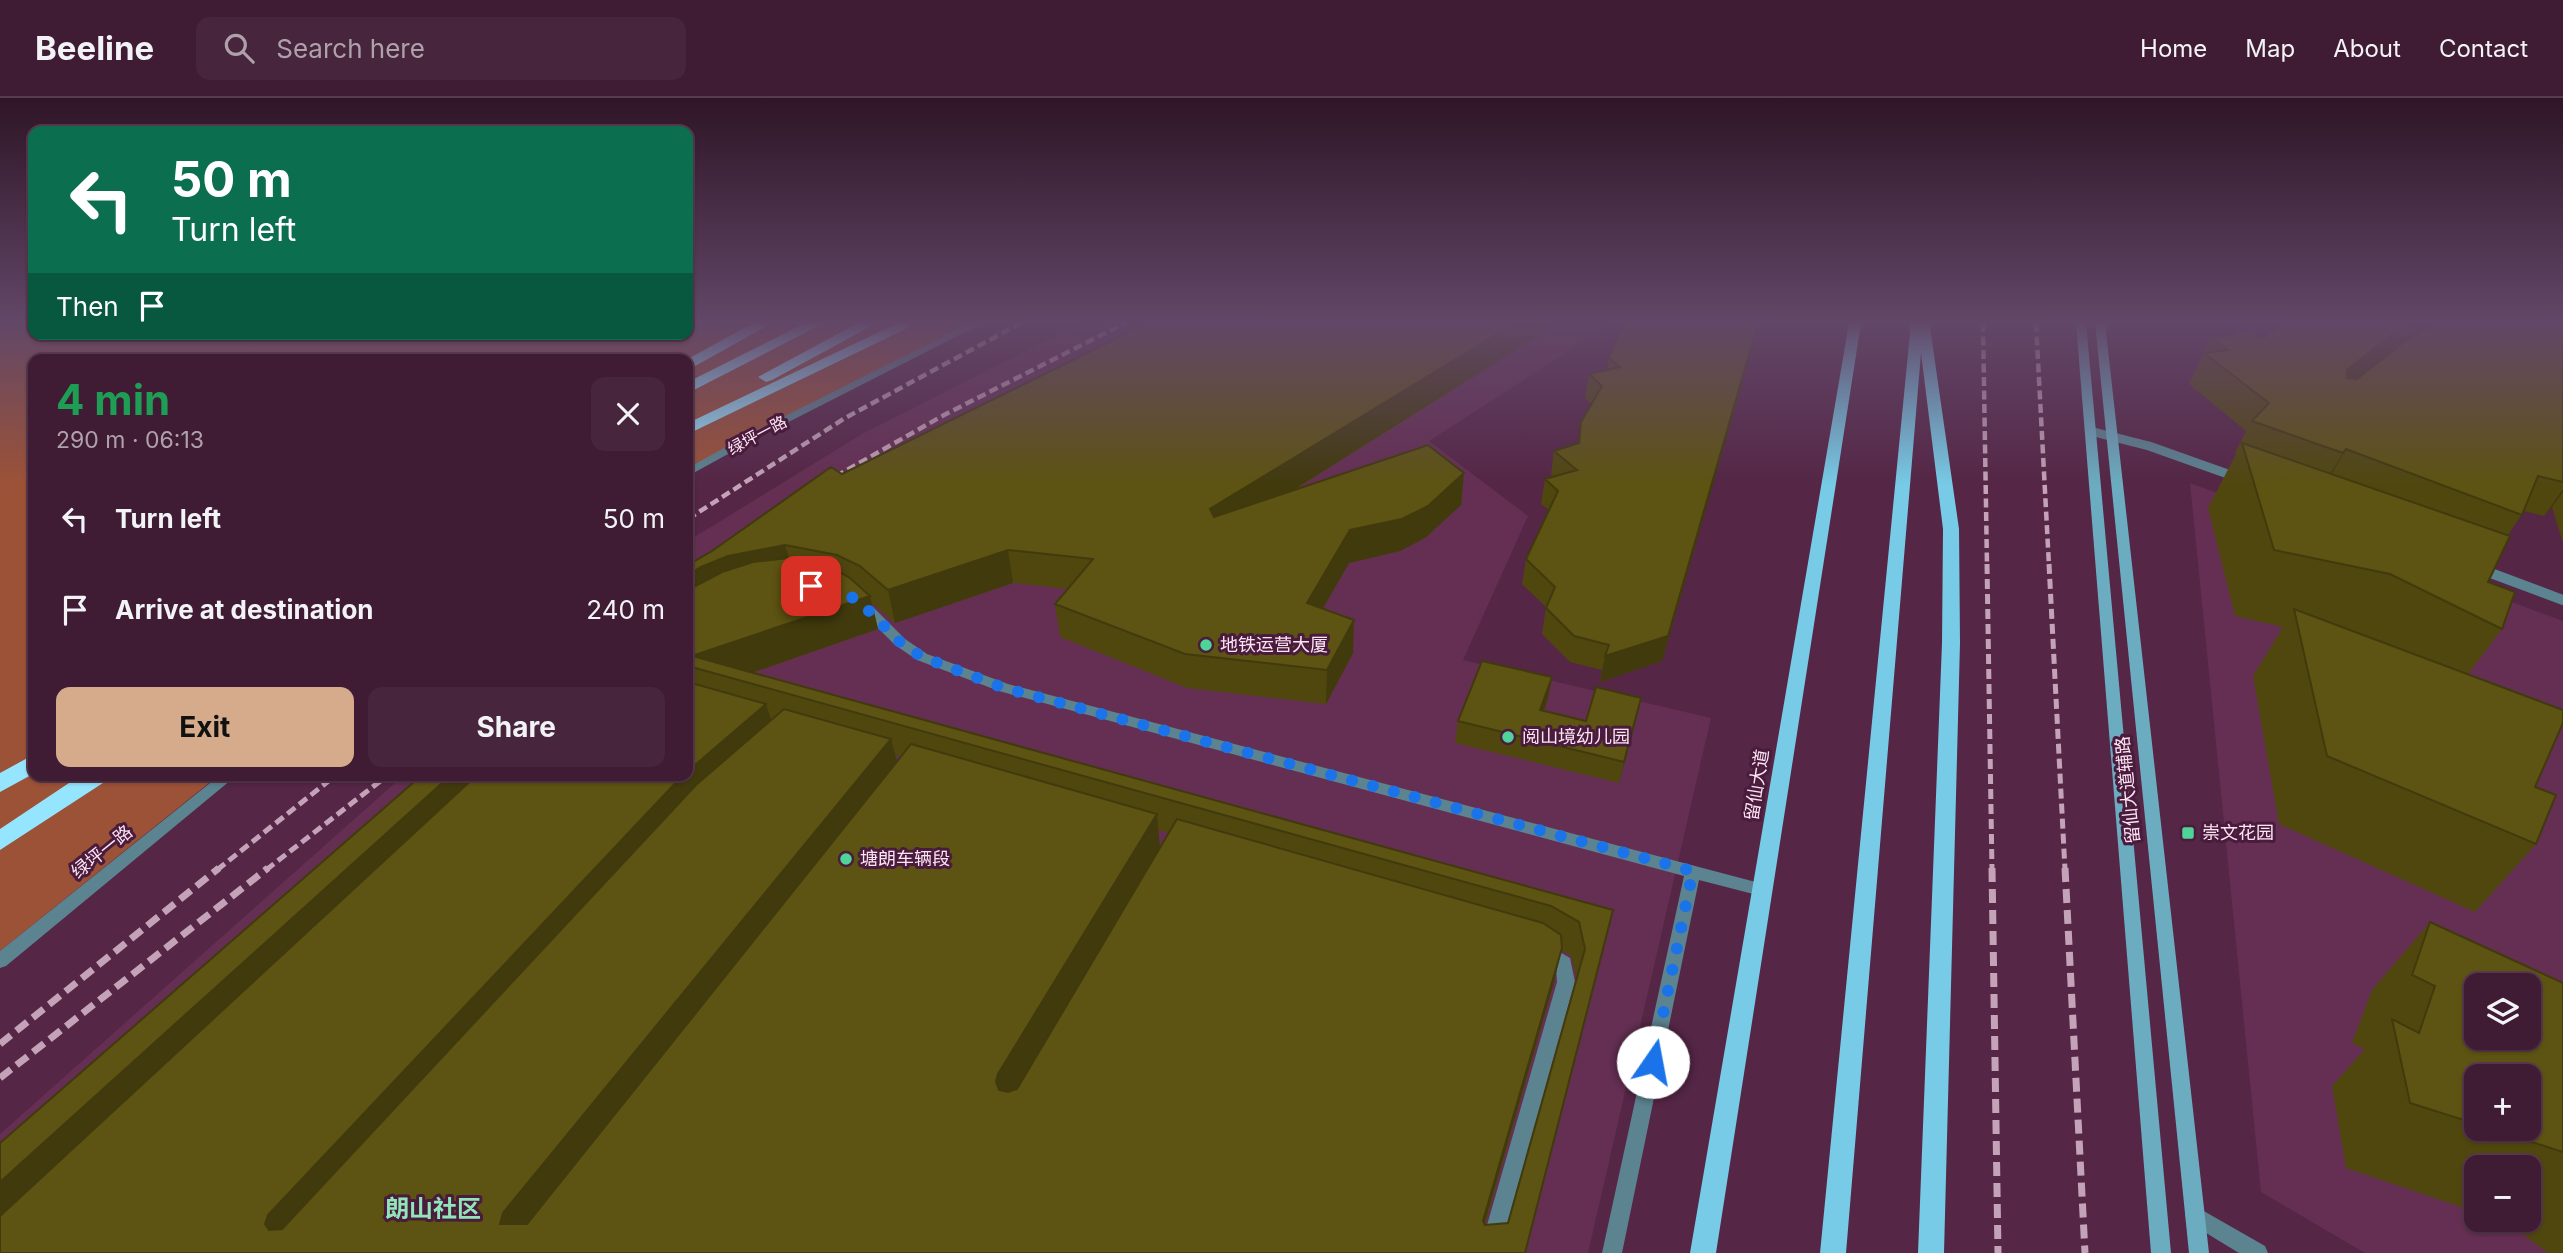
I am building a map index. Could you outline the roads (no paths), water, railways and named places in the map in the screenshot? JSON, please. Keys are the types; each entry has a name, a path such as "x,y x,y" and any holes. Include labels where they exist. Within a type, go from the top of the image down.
{"highway":[{"path":"693,385 710,377"},
{"path":"693,417 769,377"},
{"path":"693,427 798,377"},
{"path":"0,784 28,766"},
{"path":"0,841 89,781"}],"main road":[{"name":"留仙大道","path":"1703,1253 1846,377"},
{"path":"1833,1253 1912,377"},
{"path":"1931,377 1948,484 1951,529 1951,643 1931,1253"},
{"name":"留仙大道辅路","path":"2085,377 2161,1253"},
{"name":"留仙大道辅路","path":"2106,377 2199,1253"}],"street":[{"name":"绿坪一路","path":"693,470 755,435 871,377"},
{"path":"847,595 858,600 900,642 945,667 1053,701 1761,890"},
{"name":"绿坪一路","path":"0,961 223,781"},
{"path":"1612,1253 1693,871"},
{"path":"1489,1253 1566,982 1564,964 1543,949 1530,945"},
{"path":"2194,1214 2258,1253"}],"lane":[{"path":"2090,431 2252,483"},
{"path":"2475,567 2563,600"}],"railway":[{"path":"693,516 845,418 921,377"},
{"path":"824,483 944,415 1019,377"},
{"path":"1984,377 1987,566"},
{"path":"2039,377 2049,566"},
{"path":"1987,564 1992,870"},
{"path":"2049,564 2065,870"},
{"path":"217,870 328,781"},
{"path":"266,870 380,781"},
{"path":"0,1044 219,868"},
{"path":"0,1078 268,868"},
{"path":"1992,868 1998,1253"},
{"path":"2065,868 2085,1253"}],"place":[{"name":"地铁运营大厦","path":"1206,645"},
{"name":"阅山境幼儿园","path":"1508,737"},
{"name":"崇文花园","path":"2188,833"},
{"name":"塘朗车辆段","path":"846,859"}],"district":[{"name":"朗山社区","path":"433,1209"}]}
